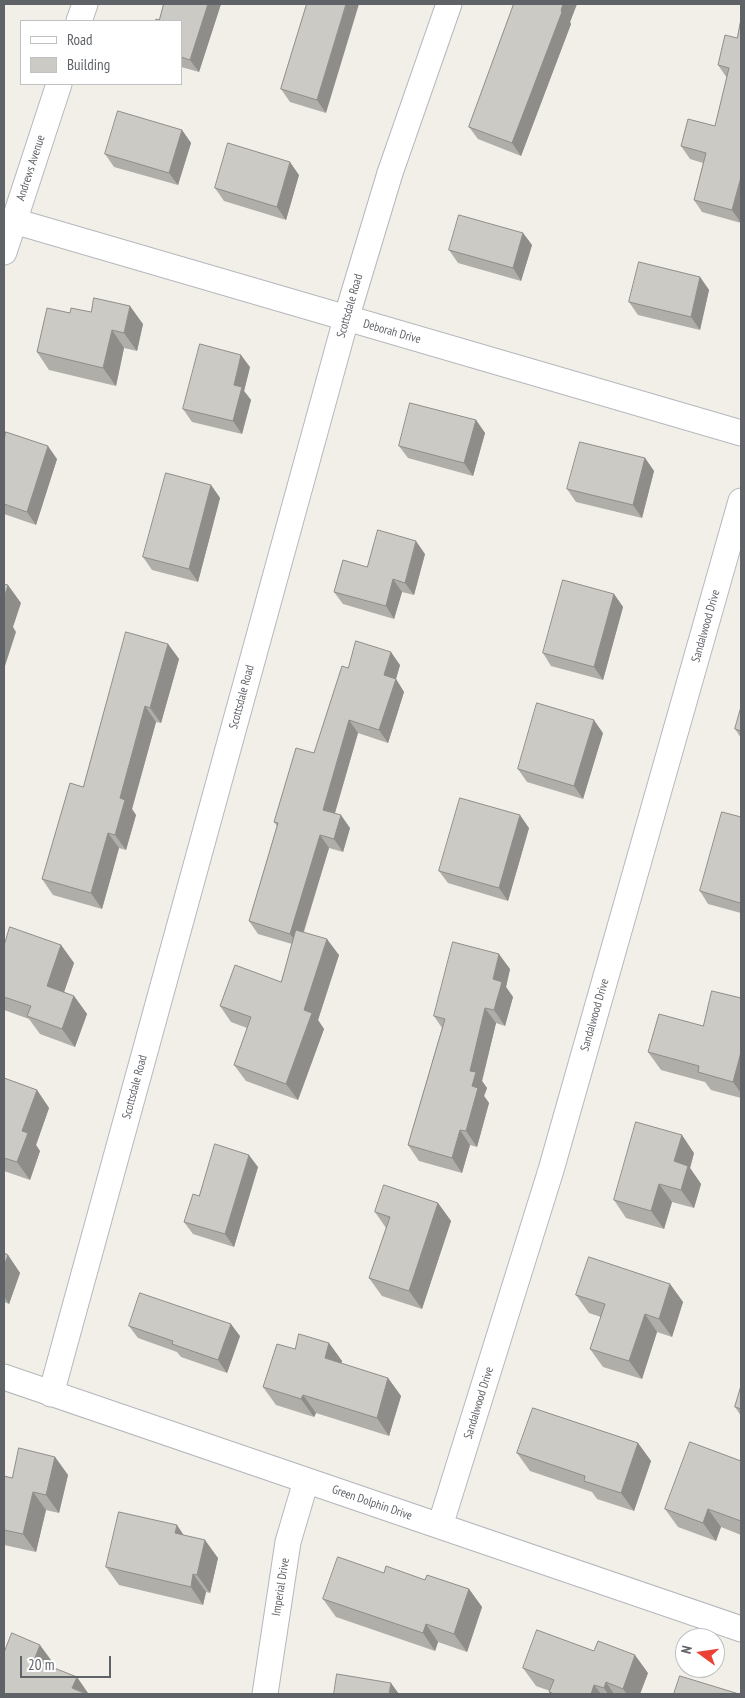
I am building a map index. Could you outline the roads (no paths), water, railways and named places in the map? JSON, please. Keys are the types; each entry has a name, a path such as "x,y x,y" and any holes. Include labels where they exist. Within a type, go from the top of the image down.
{"street":[{"path":"79,20 85,4"},
{"name":"Scottsdale Road","path":"51,1394 346,319 390,174 449,4"},
{"name":"Andrews Avenue","path":"4,252 59,85"},
{"name":"Deborah Drive","path":"14,221 741,433"},
{"name":"Sandalwood Drive","path":"440,1526 550,1170 741,501"},
{"name":"Green Dolphin Drive","path":"4,1377 741,1629"},
{"name":"Imperial Drive","path":"265,1694 288,1542 306,1481"}]}
